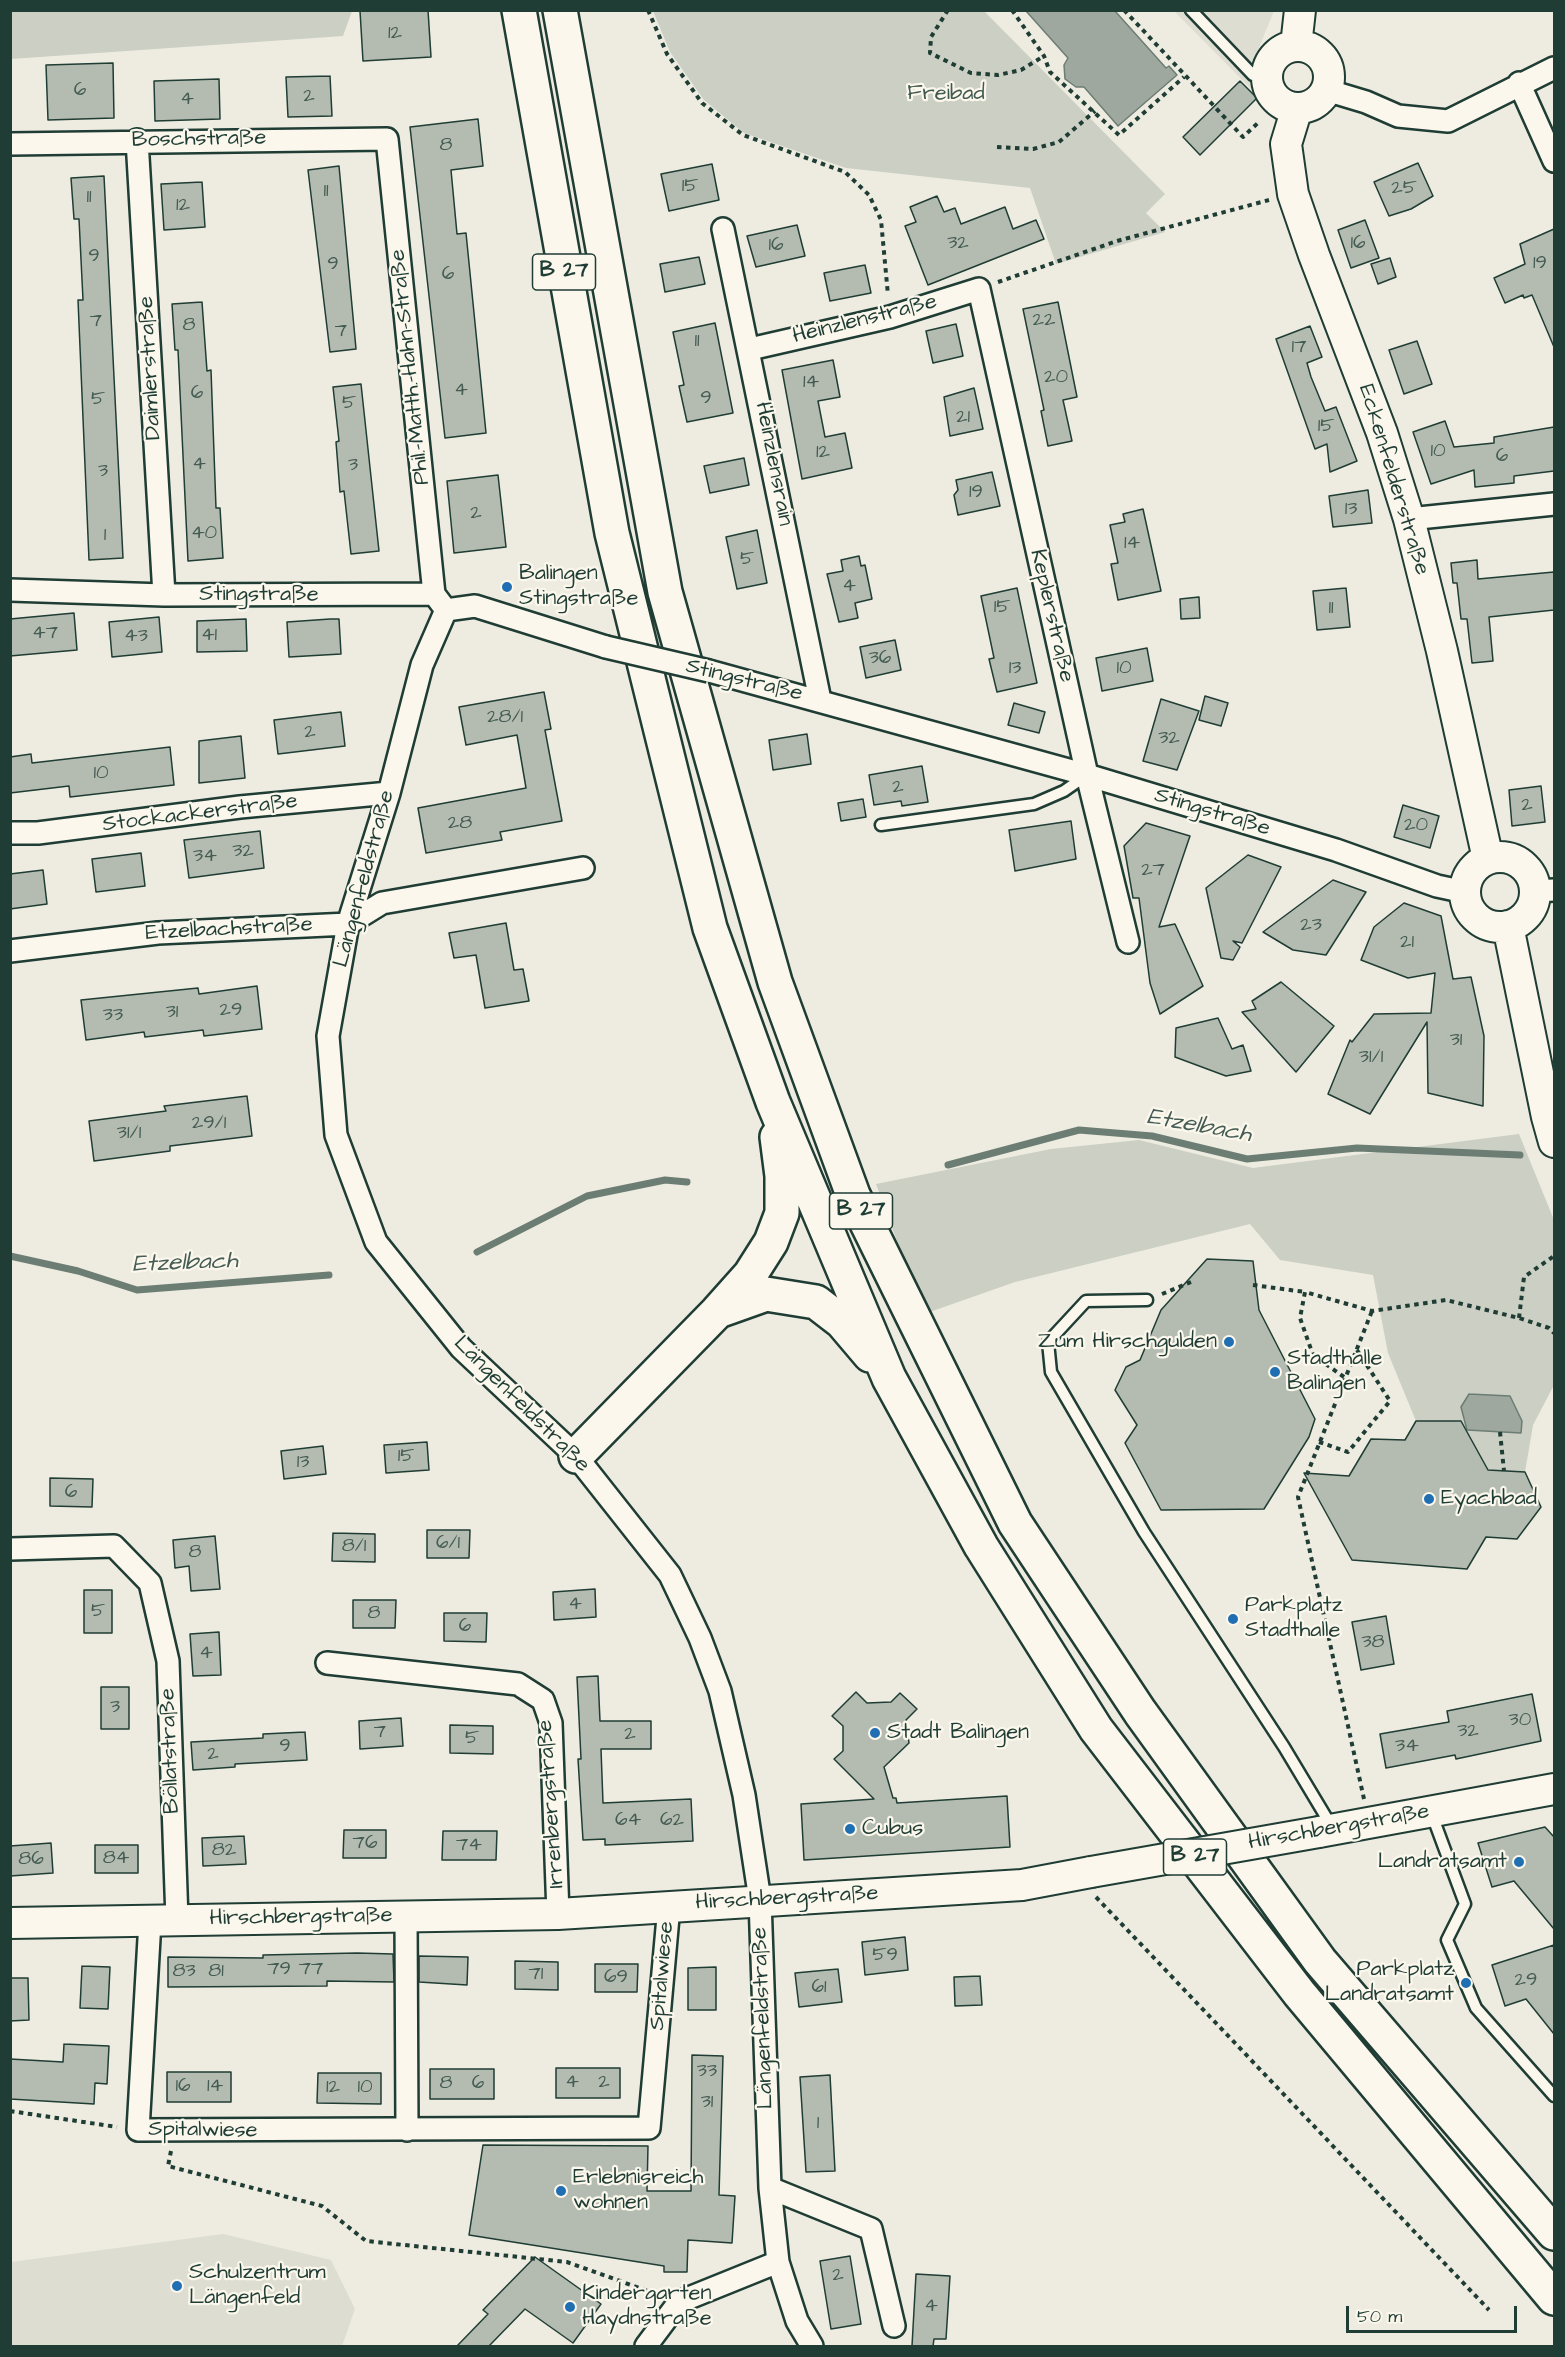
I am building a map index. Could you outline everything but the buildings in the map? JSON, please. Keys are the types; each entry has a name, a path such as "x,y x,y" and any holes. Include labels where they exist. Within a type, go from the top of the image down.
{"highway":[{"name":"B 27","path":"519,10 612,533 710,928 773,1102 889,1378 981,1546 1096,1729 1299,1993 1554,2298"},
{"name":"B 27","path":"560,10 665,592 775,982 853,1195 1015,1523 1140,1712 1320,1961 1554,2233"},
{"path":"576,1456 717,1312 750,1275 771,1242 782,1213 782,1176 773,1102"},
{"path":"717,1312 766,1294 816,1302 842,1322 889,1378"}],"street":[{"path":"1296,46 1299,10"},
{"path":"1296,46 1309,48 1324,60 1329,78 1326,90 1319,100 1309,106 1297,108 1276,99 1267,79 1270,63 1281,51 1296,46"},
{"path":"1326,90 1366,102 1398,116 1448,121 1519,83 1554,68"},
{"path":"1519,83 1554,161"},
{"name":"Eckenfelderstraße","path":"1297,108 1286,144 1293,194 1382,433 1409,519 1442,651 1488,859"},
{"name":"Boschstraße","path":"10,144 137,140 387,139"},
{"name":"Phil.-Matth.-Hahn-Straße","path":"387,139 440,602"},
{"name":"Daimlerstraße","path":"137,140 164,595"},
{"name":"Heinzlensrain","path":"723,229 750,349 820,700"},
{"name":"Heinzlenstraße","path":"750,349 890,316 979,290"},
{"name":"Keplerstraße","path":"979,290 1087,775 1128,942"},
{"path":"1409,519 1554,504"},
{"name":"Stingstraße","path":"10,590 440,602 476,606 606,647 820,700 1087,775 1336,850 1437,886 1466,892"},
{"name":"Längenfeldstraße","path":"440,602 389,793 348,924 328,1036 336,1135 376,1242 461,1348 576,1456 670,1575 700,1638 720,1691 744,1795 760,1900 770,2188 778,2262 797,2321 812,2346"},
{"name":"Stockackerstraße","path":"10,833 38,833 240,807 389,793"},
{"path":"1501,857 1515,860 1526,867 1533,879 1545,890 1528,914 1508,926 1495,927 1479,919 1468,904 1466,892 1472,872 1488,859 1501,857"},
{"name":"Etzelbachstraße","path":"10,951 158,933 348,924 382,903 583,868"},
{"path":"1508,926 1554,1142"},
{"name":"Böllatstraße","path":"10,1549 114,1546 150,1583 168,1661 163,1920"},
{"name":"Irrenbergstraße","path":"327,1663 518,1684 543,1700 551,1724 558,1914"},
{"name":"Hirschbergstraße","path":"10,1923 558,1914 760,1900 1022,1886 1554,1789"},
{"name":"Spitalwiese","path":"163,1920 138,2130 173,2132 649,2128 669,1906"},
{"path":"406,1916 407,2130"},
{"path":"770,2188 871,2229 894,2326"},
{"path":"646,2346 679,2302 778,2262"}],"lane":[{"path":"1191,10 1253,75 1267,79"},
{"path":"881,825 1034,804 1064,791 1087,775"},
{"path":"1147,1300 1086,1301 1047,1342 1051,1372 1144,1532 1284,1747 1326,1831"},
{"path":"1431,1812 1465,1904 1447,1940 1476,2008 1554,2096"}],"path":[{"path":"648,10 667,54 702,103 743,135 845,172 869,195 881,220 890,316"},
{"path":"948,10 931,37 930,53 971,73 998,75 1021,70 1044,56"},
{"path":"1012,10 1044,56 1050,72 1119,135 1184,77"},
{"path":"1124,10 1184,77 1244,137 1260,121"},
{"path":"997,147 1033,149 1059,142 1095,111"},
{"path":"979,290 1117,241 1293,194"},
{"path":"1519,1318 1524,1277 1554,1256"},
{"path":"1147,1300 1191,1282"},
{"path":"1253,1286 1305,1292 1372,1311 1446,1300 1519,1318 1549,1328 1554,1333"},
{"path":"1305,1292 1300,1318 1313,1355 1344,1377"},
{"path":"1369,1823 1298,1497 1372,1311"},
{"path":"1319,1442 1348,1452 1390,1401 1357,1350"},
{"path":"1500,1432 1504,1471"},
{"path":"1083,1874 1489,2310"},
{"path":"10,2111 138,2130"},
{"path":"173,2132 168,2166 322,2206 366,2241 567,2262 679,2302"}],"shaded area":[{"path":"1026,11 1115,11 1166,68 1169,66 1177,75 1118,126 1084,87 1076,87 1065,79 1064,65 1068,58"},
{"path":"1174,11 1274,11 1258,50 1253,75 1261,99"},
{"path":"1469,1394 1510,1396 1522,1421 1521,1433 1467,1430 1461,1407"},
{"name":"Schulzentrum Längenfeld","path":"223,2234 331,2260 355,2309 342,2346 11,2346 11,2262"}],"green space":[{"path":"11,10 352,11 343,36 11,59"},
{"name":"Freibad","path":"653,11 984,11 1165,194 1146,213 1165,232 1056,264 1030,188 846,168 744,133 704,100 670,52"},
{"path":"1519,1134 1554,1220 1554,1385 1533,1425 1525,1472 1488,1470 1461,1421 1416,1421 1388,1353 1373,1275 1280,1260 1250,1224 1015,1282 924,1314 876,1184 1051,1149 1139,1140 1253,1168"}],"waterway":[{"name":"Etzelbach","path":"948,1165 1079,1130 1152,1136 1247,1159 1357,1148 1520,1155"},
{"name":"Etzelbach","path":"477,1252 587,1196 665,1180 687,1182"},
{"name":"Etzelbach","path":"10,1256 78,1271 137,1290 329,1275"}],"place":[{"name":"Balingen Stingstraße","path":"507,587"},
{"name":"Zum Hirschgulden","path":"1229,1342"},
{"name":"Stadthalle Balingen","path":"1275,1372"},
{"name":"Eyachbad","path":"1429,1499"},
{"name":"Parkplatz Stadthalle","path":"1233,1619"},
{"name":"Stadt Balingen","path":"875,1733"},
{"name":"Cubus","path":"850,1829"},
{"name":"Landratsamt","path":"1519,1862"},
{"name":"Parkplatz Landratsamt","path":"1466,1983"},
{"name":"Erlebnisreich wohnen","path":"561,2191"},
{"name":"Schulzentrum Längenfeld","path":"177,2286"},
{"name":"Kindergarten Haydnstraße","path":"570,2307"}]}
